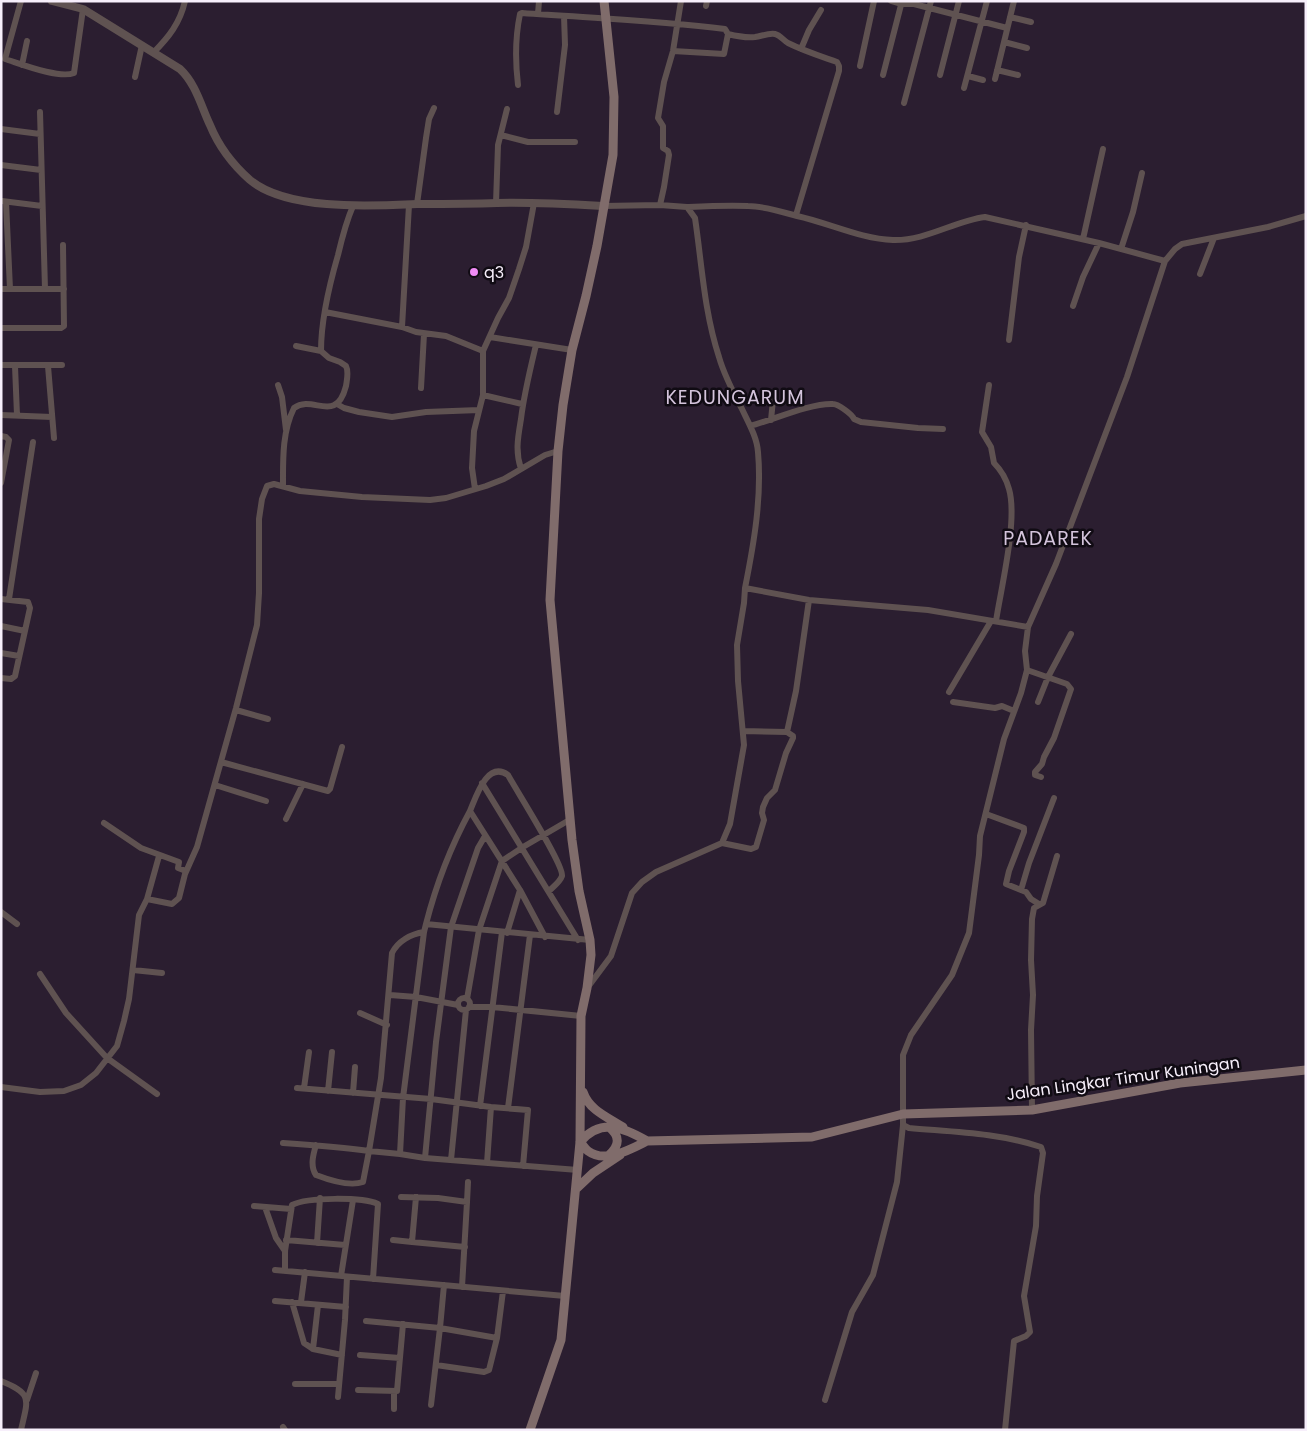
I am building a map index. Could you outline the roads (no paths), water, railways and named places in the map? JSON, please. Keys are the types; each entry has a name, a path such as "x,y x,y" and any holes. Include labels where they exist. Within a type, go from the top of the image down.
{"main road":[{"path":"530,1430 561,1340 580,1142 581,1016 591,955 572,840 550,600 558,451 563,405 572,350 586,296 613,155 614,97 604,1"},
{"name":"Jalan Lingkar Timur Kuningan","path":"580,1142 588,1151 595,1155 603,1156 629,1150 647,1141 812,1138 903,1114 1032,1110 1180,1083 1306,1070"},
{"path":"581,1087 585,1100 592,1108 647,1141"},
{"path":"580,1142 588,1133 595,1129 609,1127 629,1131"},
{"path":"609,1127 616,1133 617,1141 616,1149 609,1155"},
{"path":"576,1189 593,1173 629,1150"}],"street":[{"path":"21,1 3,59 60,74 73,74 77,62 83,9"},
{"path":"52,1 83,9 180,69 194,86 211,128 224,152 236,166 252,181 266,190 290,197 314,202 353,206 496,203 687,207 750,206 796,215 868,236 893,240 926,236 969,219 985,217 1026,225 1165,261"},
{"path":"153,53 172,33 182,15 185,1"},
{"path":"538,14 539,1"},
{"path":"660,205 669,155 668,151 663,148 663,126 658,118 664,82 674,51 681,1"},
{"path":"860,66 874,1"},
{"path":"891,1 930,5 956,15 1007,28"},
{"path":"940,75 959,1"},
{"path":"964,88 987,1"},
{"path":"995,79 1014,1"},
{"path":"883,75 902,3"},
{"path":"904,103 930,5"},
{"path":"801,49 809,30 821,10"},
{"path":"518,85 515,45 520,14 606,17 677,23 725,29 728,34 724,54 674,51"},
{"path":"557,112 565,45 564,16"},
{"path":"1010,17 1031,22"},
{"path":"728,34 754,37 774,34 801,49 837,62 839,66 796,215"},
{"path":"22,65 27,41"},
{"path":"1004,42 1027,48"},
{"path":"135,77 142,45"},
{"path":"997,70 1018,75"},
{"path":"968,76 983,80"},
{"path":"402,327 413,205 429,119 434,108"},
{"path":"496,203 498,145 507,109"},
{"path":"40,112 45,289"},
{"path":"1,130 40,134"},
{"path":"500,136 528,142 575,142"},
{"path":"1083,239 1103,149"},
{"path":"1,165 41,170"},
{"path":"1121,249 1133,212 1142,173"},
{"path":"10,289 3,201 42,206"},
{"path":"475,489 472,468 474,432 483,395 483,351 509,298 520,269 534,203"},
{"path":"283,486 286,431 296,407 332,406 337,404 343,397 347,379 347,368 340,362 324,356 321,351 329,287 346,222 353,206"},
{"path":"687,207 695,218 706,309 715,345 732,390 750,426 758,450 758,505 755,538 745,588 737,645 738,681 744,745 730,824 722,842"},
{"path":"825,1400 852,1312 873,1274 897,1182 903,1125 903,1055 911,1035 952,975 969,933 980,836 1004,739 1027,670 1025,651 1028,627 1056,564 1127,376 1165,261 1182,244 1268,227 1306,216"},
{"path":"1010,340 1019,257 1026,225"},
{"path":"1200,274 1214,238"},
{"path":"1073,306 1083,276 1099,243"},
{"path":"1,328 61,328 65,325 63,246"},
{"path":"1,289 64,289"},
{"path":"325,312 402,327 424,334 446,336 483,351"},
{"path":"421,388 424,334"},
{"path":"490,337 572,350"},
{"path":"521,469 516,446 522,404 536,345"},
{"path":"296,346 321,351"},
{"path":"1,365 62,365"},
{"path":"15,366 18,415"},
{"path":"48,366 54,438"},
{"path":"949,692 994,621 1004,580 1012,514 1010,490 1000,468 994,463 991,446 982,432 989,384"},
{"path":"278,385 282,397 286,431"},
{"path":"483,395 522,404"},
{"path":"771,420 773,400"},
{"path":"337,404 359,412 392,417 426,412 479,410"},
{"path":"750,426 791,412 833,404 852,414 854,419 861,422 943,429"},
{"path":"1,415 52,417"},
{"path":"1,436 9,440 1,483"},
{"path":"1,678 14,678 30,608 28,602 5,599 33,442"},
{"path":"147,900 172,904 178,898 186,871 197,847 215,785 236,710 256,625 259,593 259,519 262,499 267,486 274,484 300,491 430,500 446,498 504,479 545,455 558,451"},
{"path":"745,588 809,600 928,610 1028,627"},
{"path":"787,732 796,691 809,600"},
{"path":"1,626 25,630"},
{"path":"1038,702 1048,677 1070,634"},
{"path":"1,652 19,656"},
{"path":"1027,670 1067,684 1071,689 1054,738 1042,764 1035,772 1036,775 1041,777"},
{"path":"953,702 995,708 1002,706 1014,711"},
{"path":"236,710 268,719"},
{"path":"587,988 611,956 632,894 642,882 656,872 722,842 751,849 756,847 764,820 762,807 767,798 776,790 786,753 793,736 787,732 743,732"},
{"path":"221,762 329,791 342,746"},
{"path":"400,1154 403,1098 424,932 431,905 460,830 482,782 491,774 502,772 508,775 544,836 562,873 560,880 549,891"},
{"path":"482,782 578,940"},
{"path":"286,819 303,784"},
{"path":"215,785 266,801"},
{"path":"1021,890 1029,863 1054,798"},
{"path":"470,811 520,890 545,937"},
{"path":"986,814 1024,828 1006,884 1021,890 1039,904"},
{"path":"451,1160 468,1009 467,1000 479,930 502,861 571,819"},
{"path":"104,823 134,844 159,856 179,862 178,868 186,871"},
{"path":"425,1158 430,1099 451,927 478,848 485,836"},
{"path":"4,1088 50,1092 70,1089 87,1082 117,1046 129,998 140,915 147,900 159,856"},
{"path":"1032,1110 1032,919 1034,908 1043,903 1057,856"},
{"path":"480,1106 492,1007 505,933 520,890"},
{"path":"1,912 18,924"},
{"path":"426,924 590,940"},
{"path":"316,1145 313,1168 316,1175 346,1183 358,1184 363,1182 379,1095 390,995 392,953 395,948 414,933 424,932"},
{"path":"508,1108 530,935"},
{"path":"133,970 162,973"},
{"path":"40,974 66,1013 109,1057 157,1094"},
{"path":"390,995 416,997 458,1005 460,1009 492,1007 581,1016"},
{"path":"458,1005 462,999 467,1000"},
{"path":"360,1013 387,1025"},
{"path":"309,1052 300,1088 430,1099 491,1108 528,1110 523,1166"},
{"path":"328,1090 332,1052"},
{"path":"353,1093 355,1067"},
{"path":"487,1163 491,1108"},
{"path":"903,1125 909,1128 977,1134 1019,1141 1041,1147 1043,1153 1037,1196 1036,1226 1024,1296 1030,1332 1026,1336 1014,1341 1005,1430"},
{"path":"283,1143 425,1158 578,1170"},
{"path":"462,1287 468,1182"},
{"path":"401,1197 466,1202"},
{"path":"317,1243 320,1198"},
{"path":"285,1271 284,1251 292,1205 320,1198 352,1200 378,1204 373,1279"},
{"path":"412,1242 416,1198"},
{"path":"338,1397 346,1307 345,1245 352,1200"},
{"path":"254,1206 291,1209"},
{"path":"265,1207 276,1238 284,1251"},
{"path":"286,1240 345,1245"},
{"path":"393,1240 465,1247"},
{"path":"275,1270 565,1296"},
{"path":"301,1302 305,1272"},
{"path":"431,1405 444,1285"},
{"path":"436,1365 484,1372 489,1370 497,1338 503,1291"},
{"path":"275,1301 346,1307"},
{"path":"292,1302 304,1343 313,1349 342,1355"},
{"path":"313,1349 318,1305"},
{"path":"366,1321 440,1328 497,1338"},
{"path":"394,1409 394,1392 398,1388 404,1324"},
{"path":"360,1355 400,1358"},
{"path":"21,1430 27,1400 36,1373"},
{"path":"1,1381 19,1389 24,1393 27,1400"},
{"path":"295,1384 339,1384"},
{"path":"358,1390 394,1392"}],"place":[{"name":"q3","path":"474,272"}],"district":[{"name":"KEDUNGARUM","path":"735,397"},
{"name":"PADAREK","path":"1048,538"}]}
